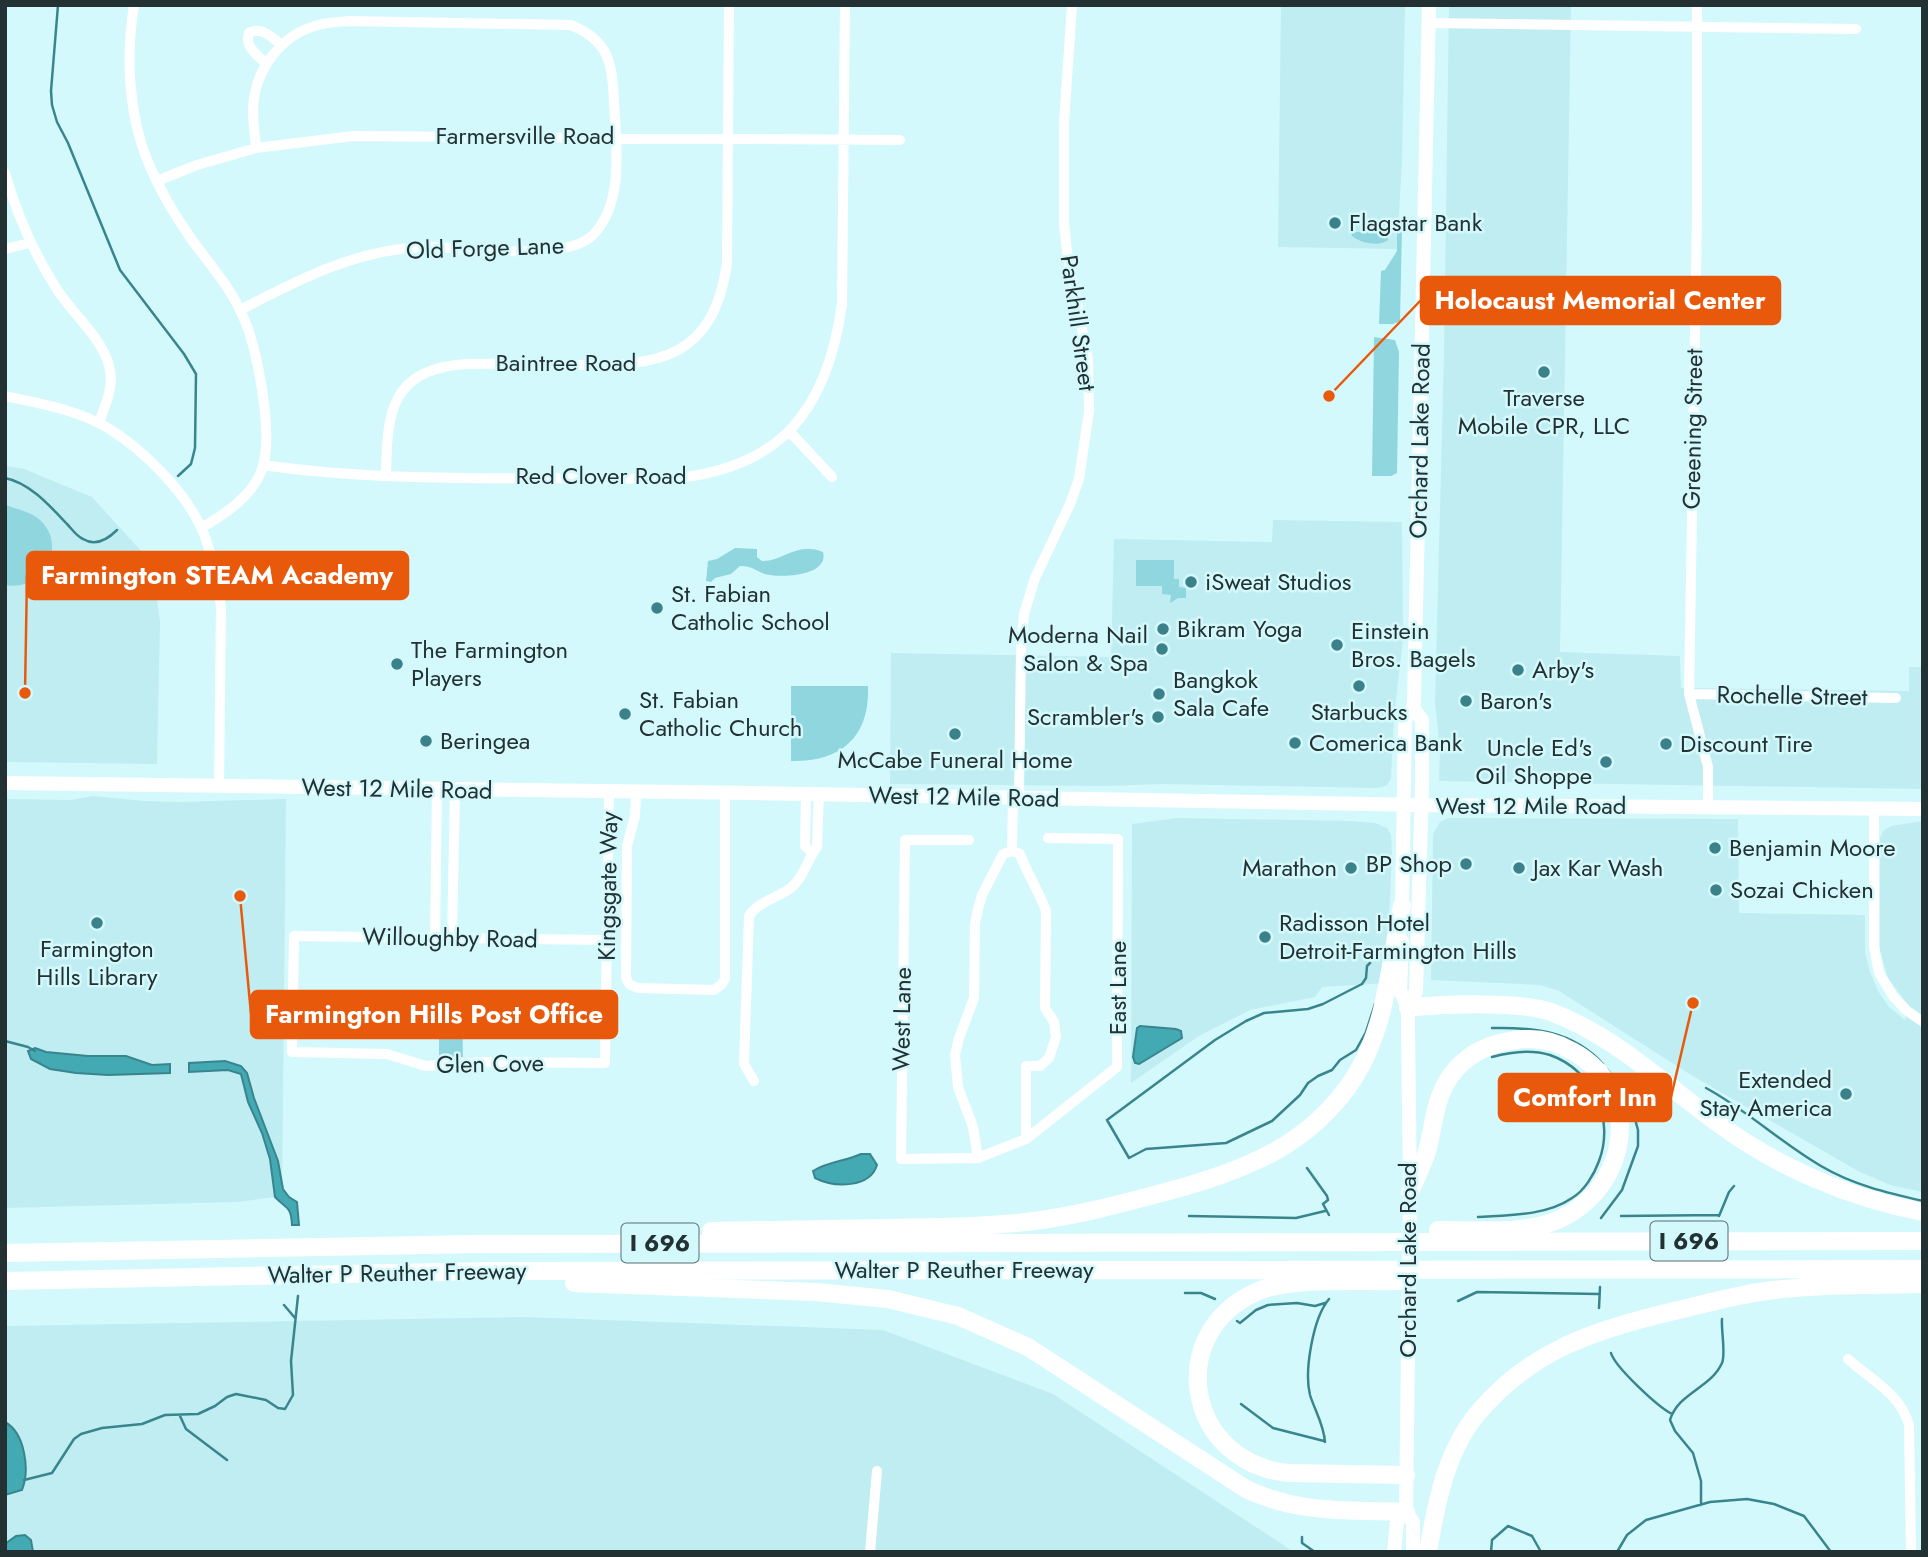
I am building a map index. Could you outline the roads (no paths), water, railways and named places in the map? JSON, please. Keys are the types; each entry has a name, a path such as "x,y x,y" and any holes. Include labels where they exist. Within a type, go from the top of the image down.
{"highway":[{"path":"477,1244 656,1232 972,1226 1032,1221 1111,1207 1245,1167 1282,1149 1313,1126 1338,1101 1354,1078 1374,1040 1386,1001 1402,906"},
{"path":"1408,1008 1434,1005 1525,1007 1549,1011 1577,1024 1636,1059 1721,1126 1790,1166 1863,1197 1923,1212"},
{"path":"1064,1242 1194,1230 1455,1230 1538,1226 1562,1219 1582,1207 1598,1192 1611,1171 1619,1143 1620,1122 1606,1083 1584,1058 1557,1043 1528,1038 1499,1042 1475,1052 1456,1069 1443,1087 1432,1121 1428,1147 1410,1192"},
{"name":"Walter P Reuther Freeway","path":"5,1253 477,1244 1923,1241"},
{"path":"1406,1475 1279,1472 1252,1464 1232,1451 1216,1435 1205,1416 1197,1385 1201,1353 1206,1338 1219,1319 1250,1294 1269,1286 1284,1284 1674,1280 1755,1269"},
{"name":"Walter P Reuther Freeway","path":"5,1281 491,1271 1923,1269"},
{"path":"491,1271 570,1283 853,1295 926,1307 979,1324 1028,1347 1246,1489 1269,1500 1299,1508 1406,1512"},
{"path":"1428,1552 1443,1482 1455,1451 1476,1415 1519,1372 1551,1352 1594,1332 1737,1296 1800,1288 1923,1284"}],"main road":[{"name":"Orchard Lake Road","path":"1413,1552 1413,1522 1406,1512 1410,1192 1408,1008 1400,990 1405,719 1413,708 1429,5"},
{"name":"Orchard Lake Road","path":"1408,1008 1416,991 1422,806 1422,720 1413,708"},
{"name":"West 12 Mile Road","path":"5,783 1422,806 1923,809"},
{"name":"Orchard Lake Road","path":"1394,1552 1397,1521 1406,1512"}],"street":[{"path":"134,5 130,51 133,98 147,160 172,208 240,310 251,337 261,386 265,444 263,466 249,490 236,504 201,528"},
{"name":"Baintree Road","path":"386,476 387,435 392,408 410,383 422,375 449,365 466,364 605,365 652,362 684,347 708,321 718,302 727,263 729,5"},
{"name":"Red Clover Road","path":"263,466 319,473 386,476 681,478 730,468 749,460 789,431 799,422 825,380 834,354 842,304 845,5"},
{"name":"Parkhill Street","path":"1012,852 1024,614 1035,578 1079,479 1089,411 1088,360 1067,252 1065,223 1064,126 1072,5"},
{"name":"Greening Street","path":"1697,5 1697,211 1689,694 1708,767 1708,808"},
{"path":"256,148 254,94 266,64 282,45 296,34 317,25 350,21 571,25 593,36 604,48 612,71 615,137"},
{"path":"1428,23 1856,29"},
{"path":"266,64 248,46 249,33 256,29 263,30 282,45"},
{"name":"Farmersville Road","path":"157,181 197,165 256,148 322,138 365,135 900,140"},
{"name":"Old Forge Lane","path":"240,310 313,273 345,260 368,255 420,247 545,250 583,243 603,221 610,205 615,188 615,137"},
{"path":"5,173 29,243 56,288 104,351 112,379 99,423"},
{"path":"5,249 29,243"},
{"path":"5,396 33,401 99,423 136,448 156,466 188,506 201,528 217,579 221,607 219,787"},
{"path":"789,431 832,477"},
{"name":"Rochelle Street","path":"1689,694 1896,698"},
{"path":"435,938 437,790"},
{"path":"452,938 455,790"},
{"name":"Kingsgate Way","path":"606,1063 609,793"},
{"path":"636,793 635,816 627,846 625,977 631,986 639,988 714,990 725,979 725,793"},
{"path":"754,1081 744,1064 749,916 758,906 795,884 817,846 812,794"},
{"path":"1874,808 1874,947 1879,973 1893,996 1923,1022"},
{"name":"East Lane","path":"1003,1149 1026,1139 1117,1067 1118,839 1048,838"},
{"name":"West Lane","path":"969,840 905,839 901,1159 978,1158 1003,1149"},
{"path":"978,1158 973,1127 958,1087 955,1055 974,998 978,909 1003,854 1012,852 1020,854 1046,911 1045,1008 1054,1022 1056,1037 1049,1058 1040,1066 1026,1066 1026,1139"},
{"name":"Willoughby Road","path":"292,1052 294,936 607,940"},
{"name":"Glen Cove","path":"292,1052 387,1054 426,1066 486,1062 606,1063"},
{"path":"1848,1359 1889,1391 1906,1414 1910,1437 1911,1552"},
{"path":"870,1552 877,1471"}],"waterway":[{"path":"58,5 51,91 57,122 120,270 184,354 196,374 195,448 191,464 178,476"},
{"path":"5,478 31,490 81,538 93,542 102,541 117,530"},
{"path":"1370,963 1362,984 1308,1009 1264,1013 1246,1021 1215,1040 1107,1120 1129,1158 1146,1149 1226,1143 1272,1121 1300,1095 1308,1083 1332,1070 1340,1060 1356,1050 1366,1032 1375,1004"},
{"path":"1492,1028 1552,1033 1579,1044 1603,1064"},
{"path":"5,1041 35,1051"},
{"path":"1478,1217 1514,1215 1562,1204 1581,1191 1591,1177 1603,1145 1602,1113 1597,1098 1578,1072 1565,1062 1543,1053 1521,1052 1492,1057"},
{"path":"1601,1218 1622,1190 1638,1146 1638,1130 1629,1098 1607,1069"},
{"path":"1706,1088 1833,1173 1871,1188 1923,1201"},
{"path":"1307,1168 1327,1196 1328,1200 1323,1204 1329,1215"},
{"path":"1719,1216 1734,1186"},
{"path":"1189,1216 1296,1218 1325,1211"},
{"path":"1621,1216 1719,1215"},
{"path":"1599,1308 1600,1287"},
{"path":"1458,1301 1477,1292 1599,1294"},
{"path":"1185,1293 1201,1293 1215,1299"},
{"path":"24,1480 52,1473 74,1439 102,1428 142,1424 165,1415 198,1414 236,1394 266,1400 285,1409 293,1395 291,1361 298,1296"},
{"path":"1325,1442 1310,1395 1308,1373 1314,1331 1329,1299"},
{"path":"1237,1321 1240,1323 1256,1310 1268,1305 1297,1303 1315,1306 1325,1303"},
{"path":"284,1305 295,1318"},
{"path":"1701,1505 1701,1481 1693,1453 1675,1431 1670,1420 1680,1403 1710,1379 1722,1363 1722,1319"},
{"path":"1611,1353 1638,1386 1672,1414"},
{"path":"1241,1404 1273,1428 1324,1441"},
{"path":"180,1416 186,1429 227,1460"},
{"path":"1617,1552 1627,1535 1646,1520 1710,1502 1747,1499 1774,1504 1804,1516 1831,1552"},
{"path":"1491,1552 1492,1540 1508,1526 1532,1536 1541,1552"},
{"path":"1302,1537 1302,1543 1315,1552"}],"place":[{"name":"Flagstar Bank","path":"1335,223"},
{"name":"Traverse Mobile CPR, LLC","path":"1544,372"},
{"name":"Holocaust Memorial Center","path":"1329,396"},
{"name":"iSweat Studios","path":"1191,582"},
{"name":"St. Fabian Catholic School","path":"657,608"},
{"name":"Bikram Yoga","path":"1163,629"},
{"name":"Einstein Bros. Bagels","path":"1337,645"},
{"name":"Moderna Nail Salon & Spa","path":"1162,649"},
{"name":"The Farmington Players","path":"397,664"},
{"name":"Arby's","path":"1518,670"},
{"name":"Starbucks","path":"1359,686"},
{"name":"Farmington STEAM Academy","path":"25,693"},
{"name":"Bangkok Sala Cafe","path":"1159,694"},
{"name":"Baron's","path":"1466,701"},
{"name":"St. Fabian Catholic Church","path":"625,714"},
{"name":"Scrambler's","path":"1158,717"},
{"name":"McCabe Funeral Home","path":"955,734"},
{"name":"Beringea","path":"426,741"},
{"name":"Comerica Bank","path":"1295,743"},
{"name":"Discount Tire","path":"1666,744"},
{"name":"Uncle Ed's Oil Shoppe","path":"1606,762"},
{"name":"Benjamin Moore","path":"1715,848"},
{"name":"BP Shop","path":"1466,864"},
{"name":"Marathon","path":"1351,868"},
{"name":"Jax Kar Wash","path":"1519,868"},
{"name":"Sozai Chicken","path":"1716,890"},
{"name":"Farmington Hills Post Office","path":"240,896"},
{"name":"Farmington Hills Library","path":"97,923"},
{"name":"Radisson Hotel Detroit-Farmington Hills","path":"1265,937"},
{"name":"Comfort Inn","path":"1693,1003"},
{"name":"Extended Stay America","path":"1846,1094"}]}
